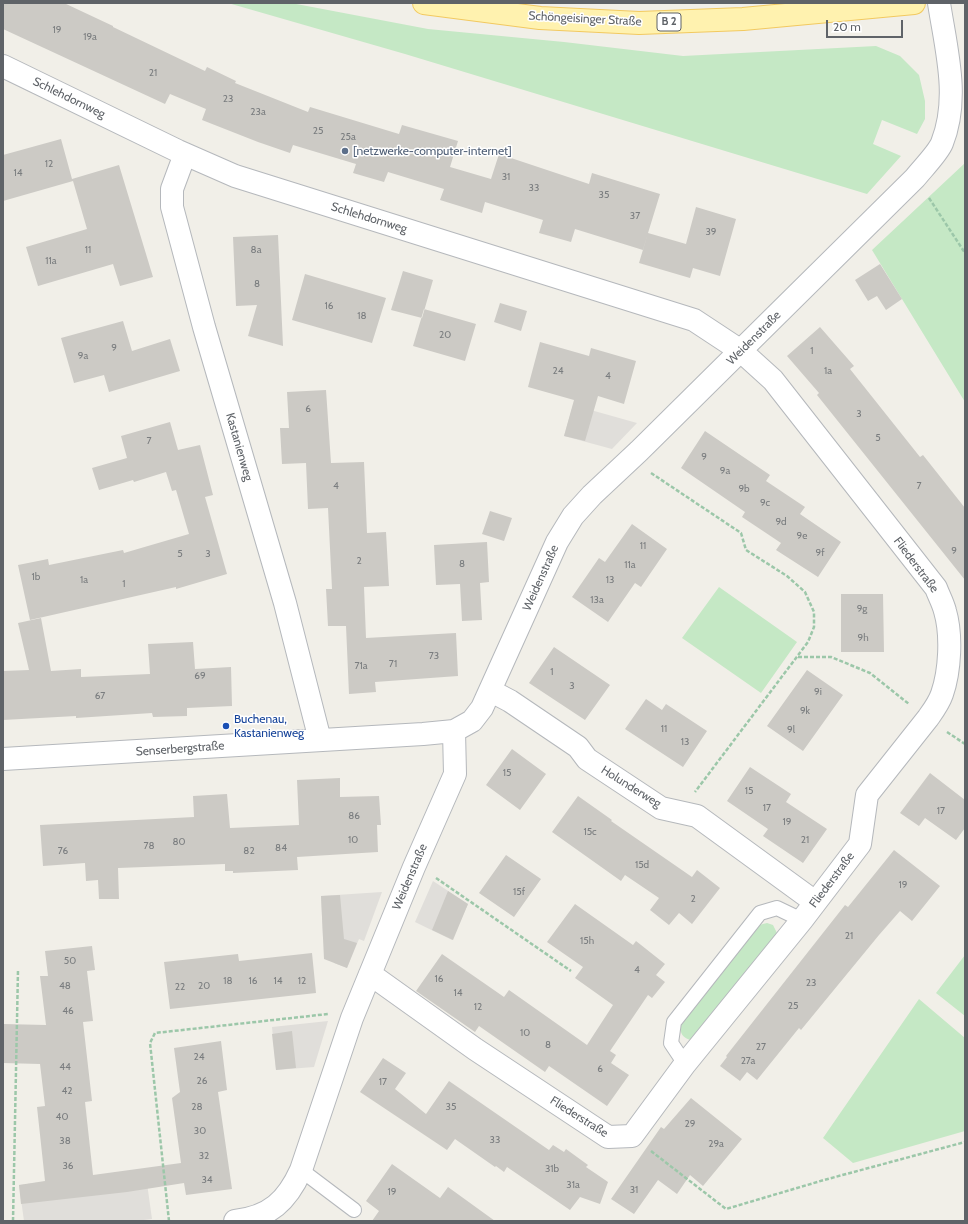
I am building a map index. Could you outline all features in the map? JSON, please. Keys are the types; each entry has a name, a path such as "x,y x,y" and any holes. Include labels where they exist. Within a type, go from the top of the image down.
{"main road":[{"name":"Schöngeisinger Straße","path":"424,3 540,18 639,23 743,20 914,3"}],"street":[{"name":"Weidenstraße","path":"235,1221 250,1219 266,1213 281,1202 294,1186 302,1170 352,1018 454,774 454,731 472,721 482,708 491,691 557,542 574,516 592,495 631,459 915,178 941,145 950,116 952,90 939,3"},
{"name":"Schlehdornweg","path":"3,66 185,154 235,176 694,320 741,351"},
{"name":"Kastanienweg","path":"185,154 172,189 172,206 204,328 285,603 320,740"},
{"name":"Fliederstraße","path":"370,974 480,1052 608,1137 632,1136 686,1064 802,920 860,844 867,795 928,718 942,695 947,675 949,632 946,612 936,588 772,380 741,351"},
{"name":"Holunderweg","path":"491,691 510,701 578,747 587,759 661,808 697,816 816,902"},
{"name":"Senserbergstraße","path":"3,759 454,731"}],"lane":[{"path":"686,1064 671,1042 674,1022 760,913 777,908 802,920"},
{"path":"302,1170 354,1210"}],"path":[{"path":"915,178 965,253"},
{"path":"631,459 741,533 746,550 787,576 805,592 814,612 814,627 808,642 798,657 680,812"},
{"path":"798,657 831,657 870,674 928,718"},
{"path":"414,867 434,876 571,971"},
{"path":"12,1221 18,970"},
{"path":"169,1221 150,1043 155,1033 337,1013 352,1018"},
{"path":"632,1136 726,1209 824,1180 965,1142"}],"shaded area":[{"path":"573,405 637,423 612,449 564,436"},
{"path":"433,881 468,904 452,940 415,922"},
{"path":"382,892 364,941 359,939 347,968 334,963 344,939 343,937 323,938 321,896"},
{"path":"328,1021 314,1067 276,1070 272,1027"},
{"path":"145,1169 152,1219 135,1221 24,1221 19,1185"}],"green space":[{"path":"228,3 291,3 428,29 564,42 683,56 876,46 900,56 919,75 925,101 925,119 917,134 882,120 873,144 901,156 867,194 405,54"},
{"path":"965,163 965,402 872,250"},
{"path":"719,587 797,642 761,693 682,638"},
{"path":"767,923 773,925 778,935 692,1040 684,1037 681,1033 681,1024 759,925"},
{"path":"965,955 965,1016 936,993"},
{"path":"919,999 965,1038 965,1131 853,1163 823,1138"}],"building":[{"path":"3,3 64,3 205,71 207,67 236,81 235,83 308,112 310,107 399,134 402,125 458,141 450,167 491,179 499,154 589,184 592,173 660,194 648,233 686,244 696,207 736,219 720,276 693,268 690,278 639,263 643,250 575,229 571,242 539,233 543,220 485,202 482,213 440,200 444,189 388,172 384,182 353,173 356,164 293,145 290,153 258,142 202,120 206,109 170,94 165,104 3,29"},
{"path":"61,139 72,179 119,165 153,277 120,286 113,264 38,286 26,247 87,229 73,181 3,201 3,155"},
{"path":"278,235 283,346 248,336 257,305 236,306 233,237"},
{"path":"880,264 902,299 886,310 877,296 868,301 855,280"},
{"path":"403,271 433,280 422,318 391,310"},
{"path":"305,274 386,298 372,343 292,320"},
{"path":"500,303 527,311 521,331 494,322"},
{"path":"424,309 476,324 465,361 413,346"},
{"path":"123,321 132,351 170,339 180,371 109,392 104,375 74,383 61,338"},
{"path":"820,327 854,366 850,369 920,457 923,455 965,508 965,580 817,395 819,393 787,356"},
{"path":"540,342 589,356 591,348 636,361 624,404 598,396 585,441 564,436 574,400 528,387"},
{"path":"326,390 331,463 364,462 367,533 386,532 389,586 364,587 366,638 456,633 458,676 375,682 376,692 349,694 346,626 328,626 326,589 332,589 328,508 308,509 306,463 282,464 280,428 289,428 287,392"},
{"path":"170,422 178,450 200,445 213,495 205,497 227,574 176,589 176,587 30,620 18,565 48,559 49,565 123,550 124,553 189,534 176,490 172,491 166,472 134,482 133,480 99,490 92,468 127,458 121,436"},
{"path":"705,431 770,475 766,481 805,507 800,514 841,542 818,577 776,550 781,543 742,517 745,512 681,468"},
{"path":"490,511 512,518 504,541 482,534"},
{"path":"632,524 667,549 641,587 635,583 608,622 572,597 599,558 605,562"},
{"path":"487,542 489,582 480,583 482,620 462,621 460,584 436,585 434,545"},
{"path":"841,594 883,594 884,652 841,652"},
{"path":"41,618 51,671 81,669 81,677 150,674 148,644 193,642 195,669 231,667 232,706 187,708 187,716 153,717 152,713 76,718 76,716 3,720 3,671 29,670 18,623"},
{"path":"554,647 610,685 585,720 529,683"},
{"path":"807,670 843,695 803,751 767,726"},
{"path":"646,699 662,710 666,704 707,731 683,767 625,729"},
{"path":"512,749 546,774 520,810 486,785"},
{"path":"750,767 791,794 786,802 827,829 803,863 763,836 768,829 727,801"},
{"path":"930,773 965,800 965,828 956,840 925,818 919,826 900,813"},
{"path":"340,778 340,797 379,796 381,825 377,825 378,852 297,857 298,870 233,873 233,871 225,871 225,864 118,868 119,899 99,899 98,880 86,881 85,863 43,866 40,825 194,817 193,796 227,794 230,828 299,825 297,780"},
{"path":"578,796 612,820 611,821 692,877 697,870 720,888 692,924 679,913 669,925 650,910 659,898 625,875 621,881 552,832"},
{"path":"894,850 940,886 912,921 900,911 801,1030 799,1028 757,1080 747,1072 740,1081 720,1066 727,1057 726,1056 845,905 848,907"},
{"path":"506,855 541,879 514,917 479,893"},
{"path":"448,891 468,904 453,940 432,930"},
{"path":"340,895 344,939 357,943 347,968 324,959 321,896"},
{"path":"575,904 633,945 636,941 665,964 656,975 665,982 652,998 648,995 610,1051 616,1055 611,1063 629,1075 607,1106 549,1066 545,1072 479,1026 475,1032 416,991 442,954 504,997 509,990 587,1045 613,1005 575,978 583,967 547,942"},
{"path":"92,946 95,970 87,971 93,1021 83,1022 92,1101 85,1102 93,1175 181,1163 172,1098 180,1092 174,1048 221,1041 227,1090 218,1092 232,1189 186,1195 184,1183 127,1192 21,1204 19,1185 45,1181 37,1107 45,1106 40,1064 3,1063 3,1024 46,1025 40,976 48,976 45,951"},
{"path":"312,953 316,993 170,1009 164,962 238,954 239,961"},
{"path":"292,1031 296,1068 276,1070 272,1034"},
{"path":"383,1058 406,1073 395,1089 426,1114 449,1081 549,1150 553,1145 564,1152 566,1149 588,1165 586,1167 608,1182 600,1204 580,1197 570,1210 507,1167 504,1172 455,1139 447,1150 360,1092"},
{"path":"691,1098 742,1139 703,1186 690,1175 677,1194 658,1180 634,1214 611,1199 661,1127 664,1129"},
{"path":"392,1164 440,1198 448,1187 495,1221 372,1221 379,1211 366,1201"}],"place":[{"name":"[netzwerke-computer-internet]","path":"345,151"},
{"name":"Buchenau, Kastanienweg","path":"226,726"}]}
